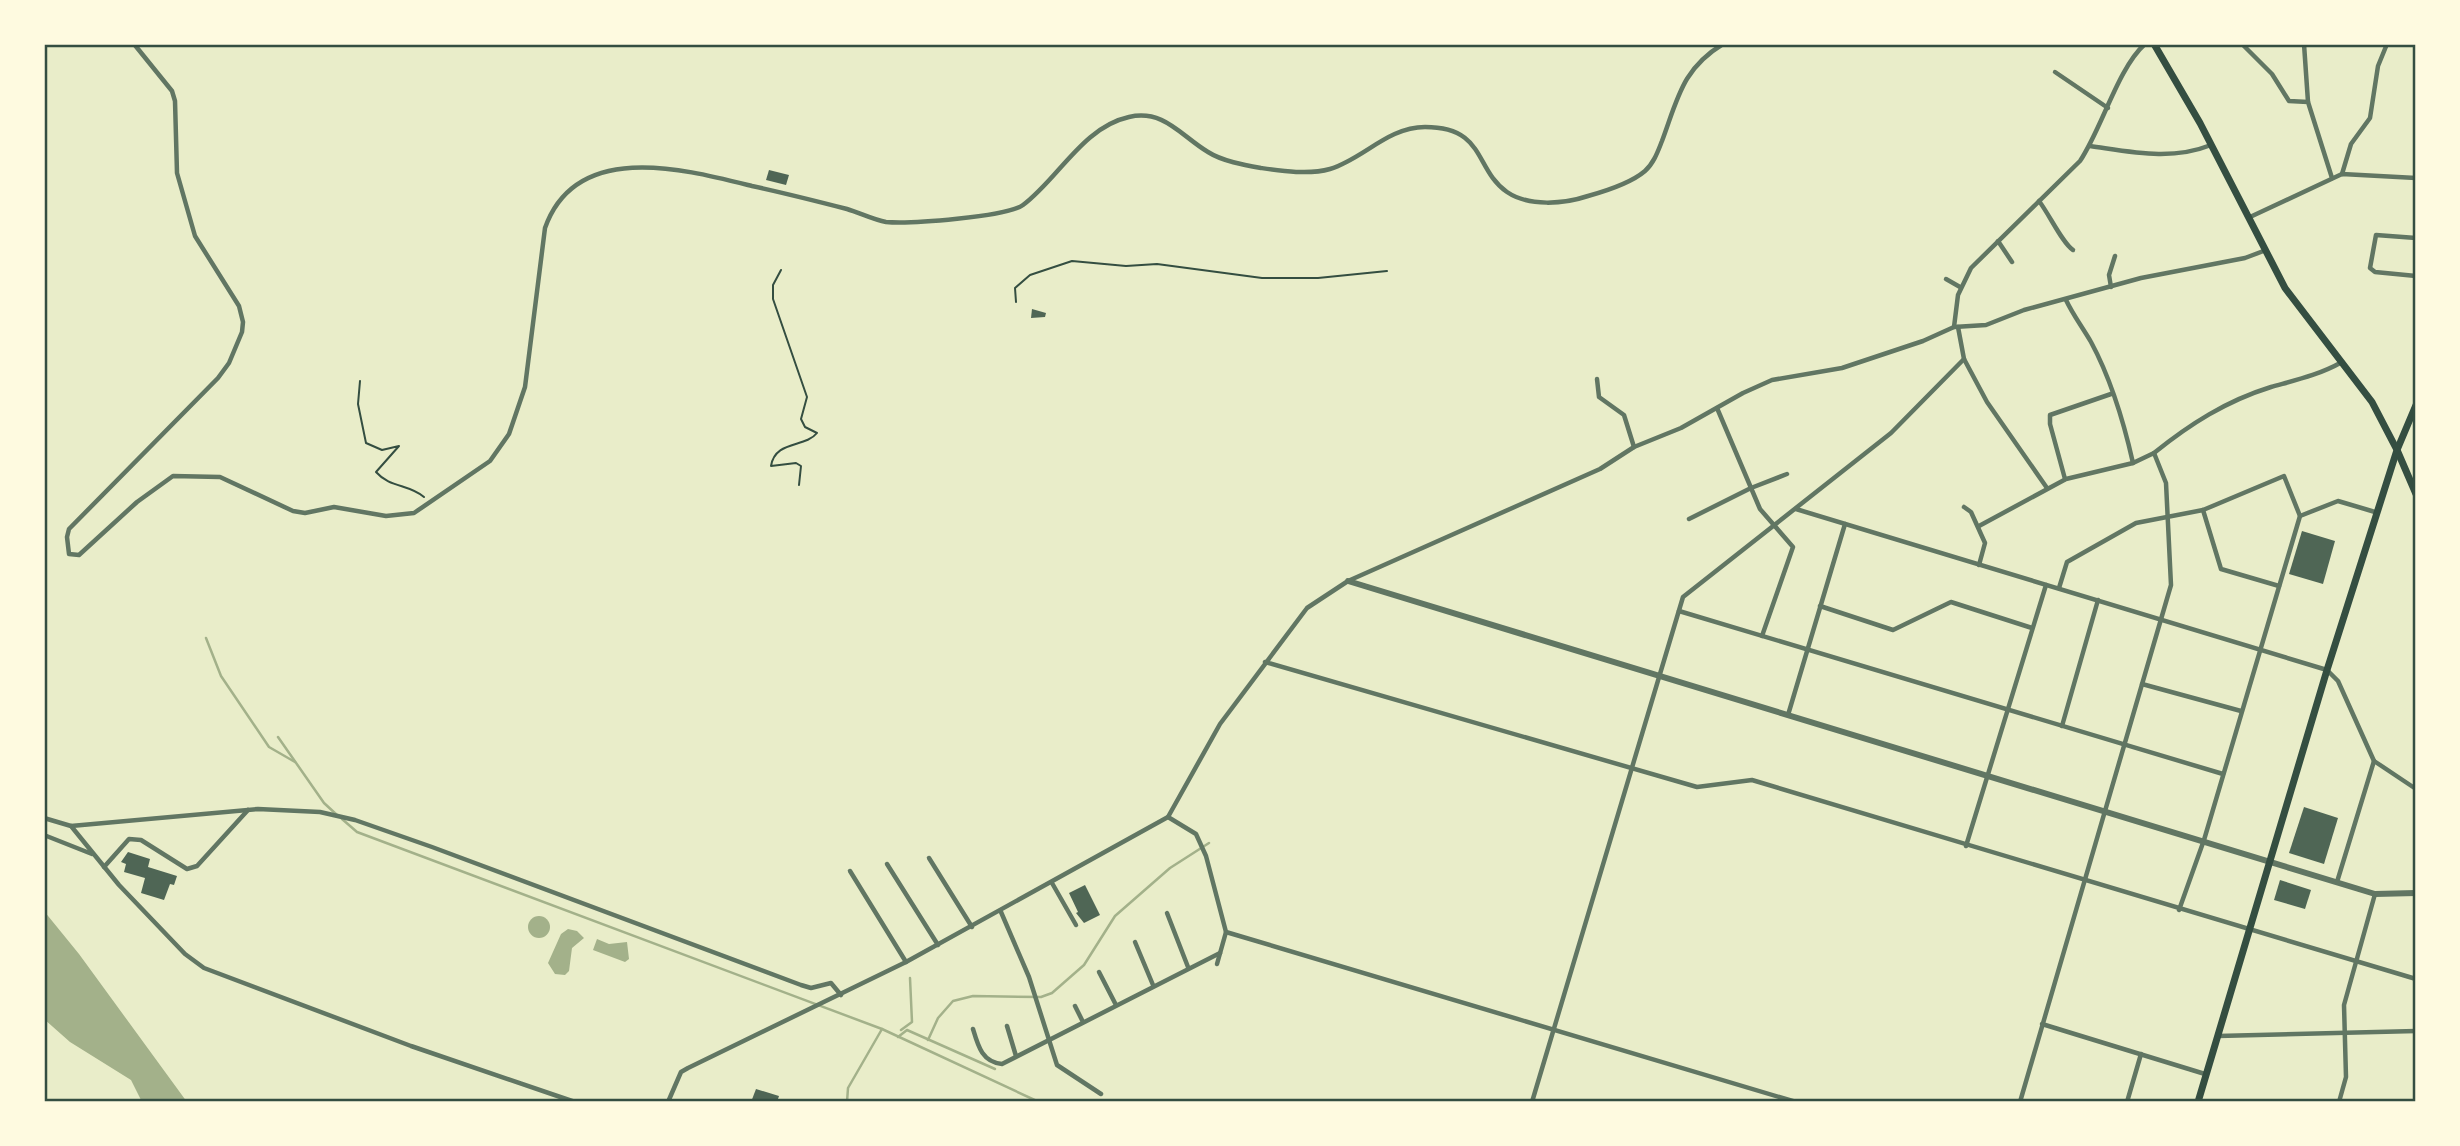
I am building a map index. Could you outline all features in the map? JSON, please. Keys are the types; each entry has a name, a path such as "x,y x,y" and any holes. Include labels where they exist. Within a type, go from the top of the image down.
{"main road":[{"path":"2154,44 2212,145 2285,288 2372,402 2411,474 2416,494"},
{"path":"2198,1102 2375,512 2396,450 2416,405"}],"street":[{"path":"134,44 172,91 175,101 177,173 195,236 239,306 243,324 237,346 218,378 69,528 67,537 69,554 72,556 79,555 136,502 173,476 220,477 293,511 305,513 334,507 386,516 417,511 475,474 490,461 502,445 522,400 545,229 550,214 560,198 572,188 616,169 686,170 889,222 1004,214 1022,206 1102,130 1118,120 1145,116 1168,121 1209,154 1262,168 1310,172 1331,169 1399,132 1427,127 1442,129 1455,132 1474,146 1506,191 1535,201 1560,202 1587,197 1644,172 1654,159 1691,69 1723,44"},
{"path":"2047,488 1987,402 1964,359 1954,309 1960,287 1971,268 2080,160 2090,146 2126,72 2145,44"},
{"path":"2242,44 2272,74 2289,101 2308,102"},
{"path":"2304,44 2308,102 2332,178"},
{"path":"2342,174 2351,144 2370,118 2380,57 2387,44"},
{"path":"2055,72 2108,108"},
{"path":"2090,146 2169,156 2189,154 2212,145"},
{"path":"2250,217 2342,174 2416,178"},
{"path":"2039,201 2056,223 2063,242 2073,250"},
{"path":"2416,238 2376,235 2370,268 2375,272 2416,276"},
{"path":"1998,241 2012,262"},
{"path":"668,1102 681,1072 906,962 1001,912 1168,817 1220,724 1265,662 1307,608 1348,581 1600,469 1634,447 1681,428 1772,380 1842,368 1956,327 1986,325 2170,270 2245,258 2266,250"},
{"path":"2111,287 2109,275 2115,256"},
{"path":"1946,279 1960,287"},
{"path":"2066,299 2078,326 2092,345 2124,423 2133,463"},
{"path":"1532,1102 1683,597 1891,433 1964,359"},
{"path":"1979,526 2065,479 2133,463 2154,453 2206,414 2271,387 2325,372 2342,362"},
{"path":"1597,379 1599,397 1626,419 1634,447"},
{"path":"2065,479 2050,415 2111,394"},
{"path":"1717,408 1760,509 1776,524 1793,547 1762,636"},
{"path":"2020,1102 2171,586 2165,517 2166,484 2154,453"},
{"path":"1689,519 1751,488 1787,474"},
{"path":"2059,589 2067,562 2136,523 2203,510 2284,476 2300,516 2204,840 2179,909"},
{"path":"2300,516 2338,501 2375,512"},
{"path":"1964,507 1972,512 1985,547 1979,565"},
{"path":"1796,509 2327,670 2338,681 2375,761 2416,789"},
{"path":"2203,510 2221,569 2279,586"},
{"path":"1788,715 1845,524"},
{"path":"1348,581 1658,678 2105,810 2375,894 2416,893"},
{"path":"1966,846 2046,585"},
{"path":"2062,726 2098,600"},
{"path":"1820,606 1893,630 1951,602 2032,628"},
{"path":"1679,611 2223,774"},
{"path":"1265,662 1630,770 1697,787 1752,780 2416,979"},
{"path":"2142,684 2241,711"},
{"path":"2337,882 2375,761"},
{"path":"44,818 71,826 249,809 294,808 355,820 801,985 811,988 831,983 841,995"},
{"path":"104,867 129,839 141,840 187,869 197,866 249,809"},
{"path":"1168,817 1196,834 1206,856 1226,932 1217,964"},
{"path":"71,826 93,855 185,954 204,968 398,1042 575,1102"},
{"path":"44,835 93,855"},
{"path":"929,858 972,927"},
{"path":"887,864 938,945"},
{"path":"850,871 906,962"},
{"path":"1052,883 1076,926"},
{"path":"2339,1102 2346,1077 2344,1005 2375,894"},
{"path":"1001,912 1029,977 1047,1041 1057,1065 1101,1094"},
{"path":"1167,913 1188,967"},
{"path":"1226,932 1796,1102"},
{"path":"1135,942 1153,985"},
{"path":"973,1029 981,1053 994,1063 1002,1063 1220,953"},
{"path":"1099,972 1116,1005"},
{"path":"1075,1006 1083,1022"},
{"path":"2042,1024 2206,1074"},
{"path":"1007,1026 1016,1056"},
{"path":"2217,1036 2346,1035 2416,1031"},
{"path":"2127,1102 2141,1054"}],"path":[{"path":"1016,302 1015,288 1030,275 1072,261 1126,266 1157,264 1262,278 1318,278 1387,271"},
{"path":"781,270 773,285 773,299 807,397 801,419 805,427 817,433 812,439 791,443 777,453 771,466 796,463 801,466 799,485"},
{"path":"360,381 358,404 366,443 382,450 399,446 376,472 386,482 423,495 424,501"}],"shaded area":[{"path":"44,911 79,954 187,1102 142,1102 131,1080 70,1042 44,1019"},
{"path":"539,916 547,919 550,927 547,935 539,938 531,935 528,927 531,919"},
{"path":"568,929 577,931 584,938 572,948 569,971 565,975 555,974 548,963 561,934"},
{"path":"597,939 609,944 627,942 629,959 625,962 593,950"}],"building":[{"path":"769,170 789,175 786,185 766,180"},
{"path":"1032,309 1046,313 1045,317 1031,318"},
{"path":"2302,531 2335,541 2323,584 2289,574"},
{"path":"2304,807 2338,818 2324,864 2289,853"},
{"path":"128,852 150,859 148,867 177,876 174,885 170,884 164,900 141,893 145,878 124,872 126,864 121,862"},
{"path":"2280,880 2311,890 2305,909 2274,900"},
{"path":"1085,885 1100,915 1084,923 1076,913 1078,912 1069,893"},
{"path":"756,1089 779,1096 777,1102 751,1102"}],"waterway":[{"path":"206,638 221,676 269,747 295,762"},
{"path":"278,737 324,803 337,815"},
{"path":"342,819 357,832 882,1029 848,1088 847,1102"},
{"path":"928,1040 938,1018 953,1001 973,996 1041,997 1052,993 1084,965 1115,916 1170,868 1209,843"},
{"path":"901,1030 912,1022 910,978"},
{"path":"882,1029 1039,1102"},
{"path":"898,1037 907,1030 995,1069"}]}
